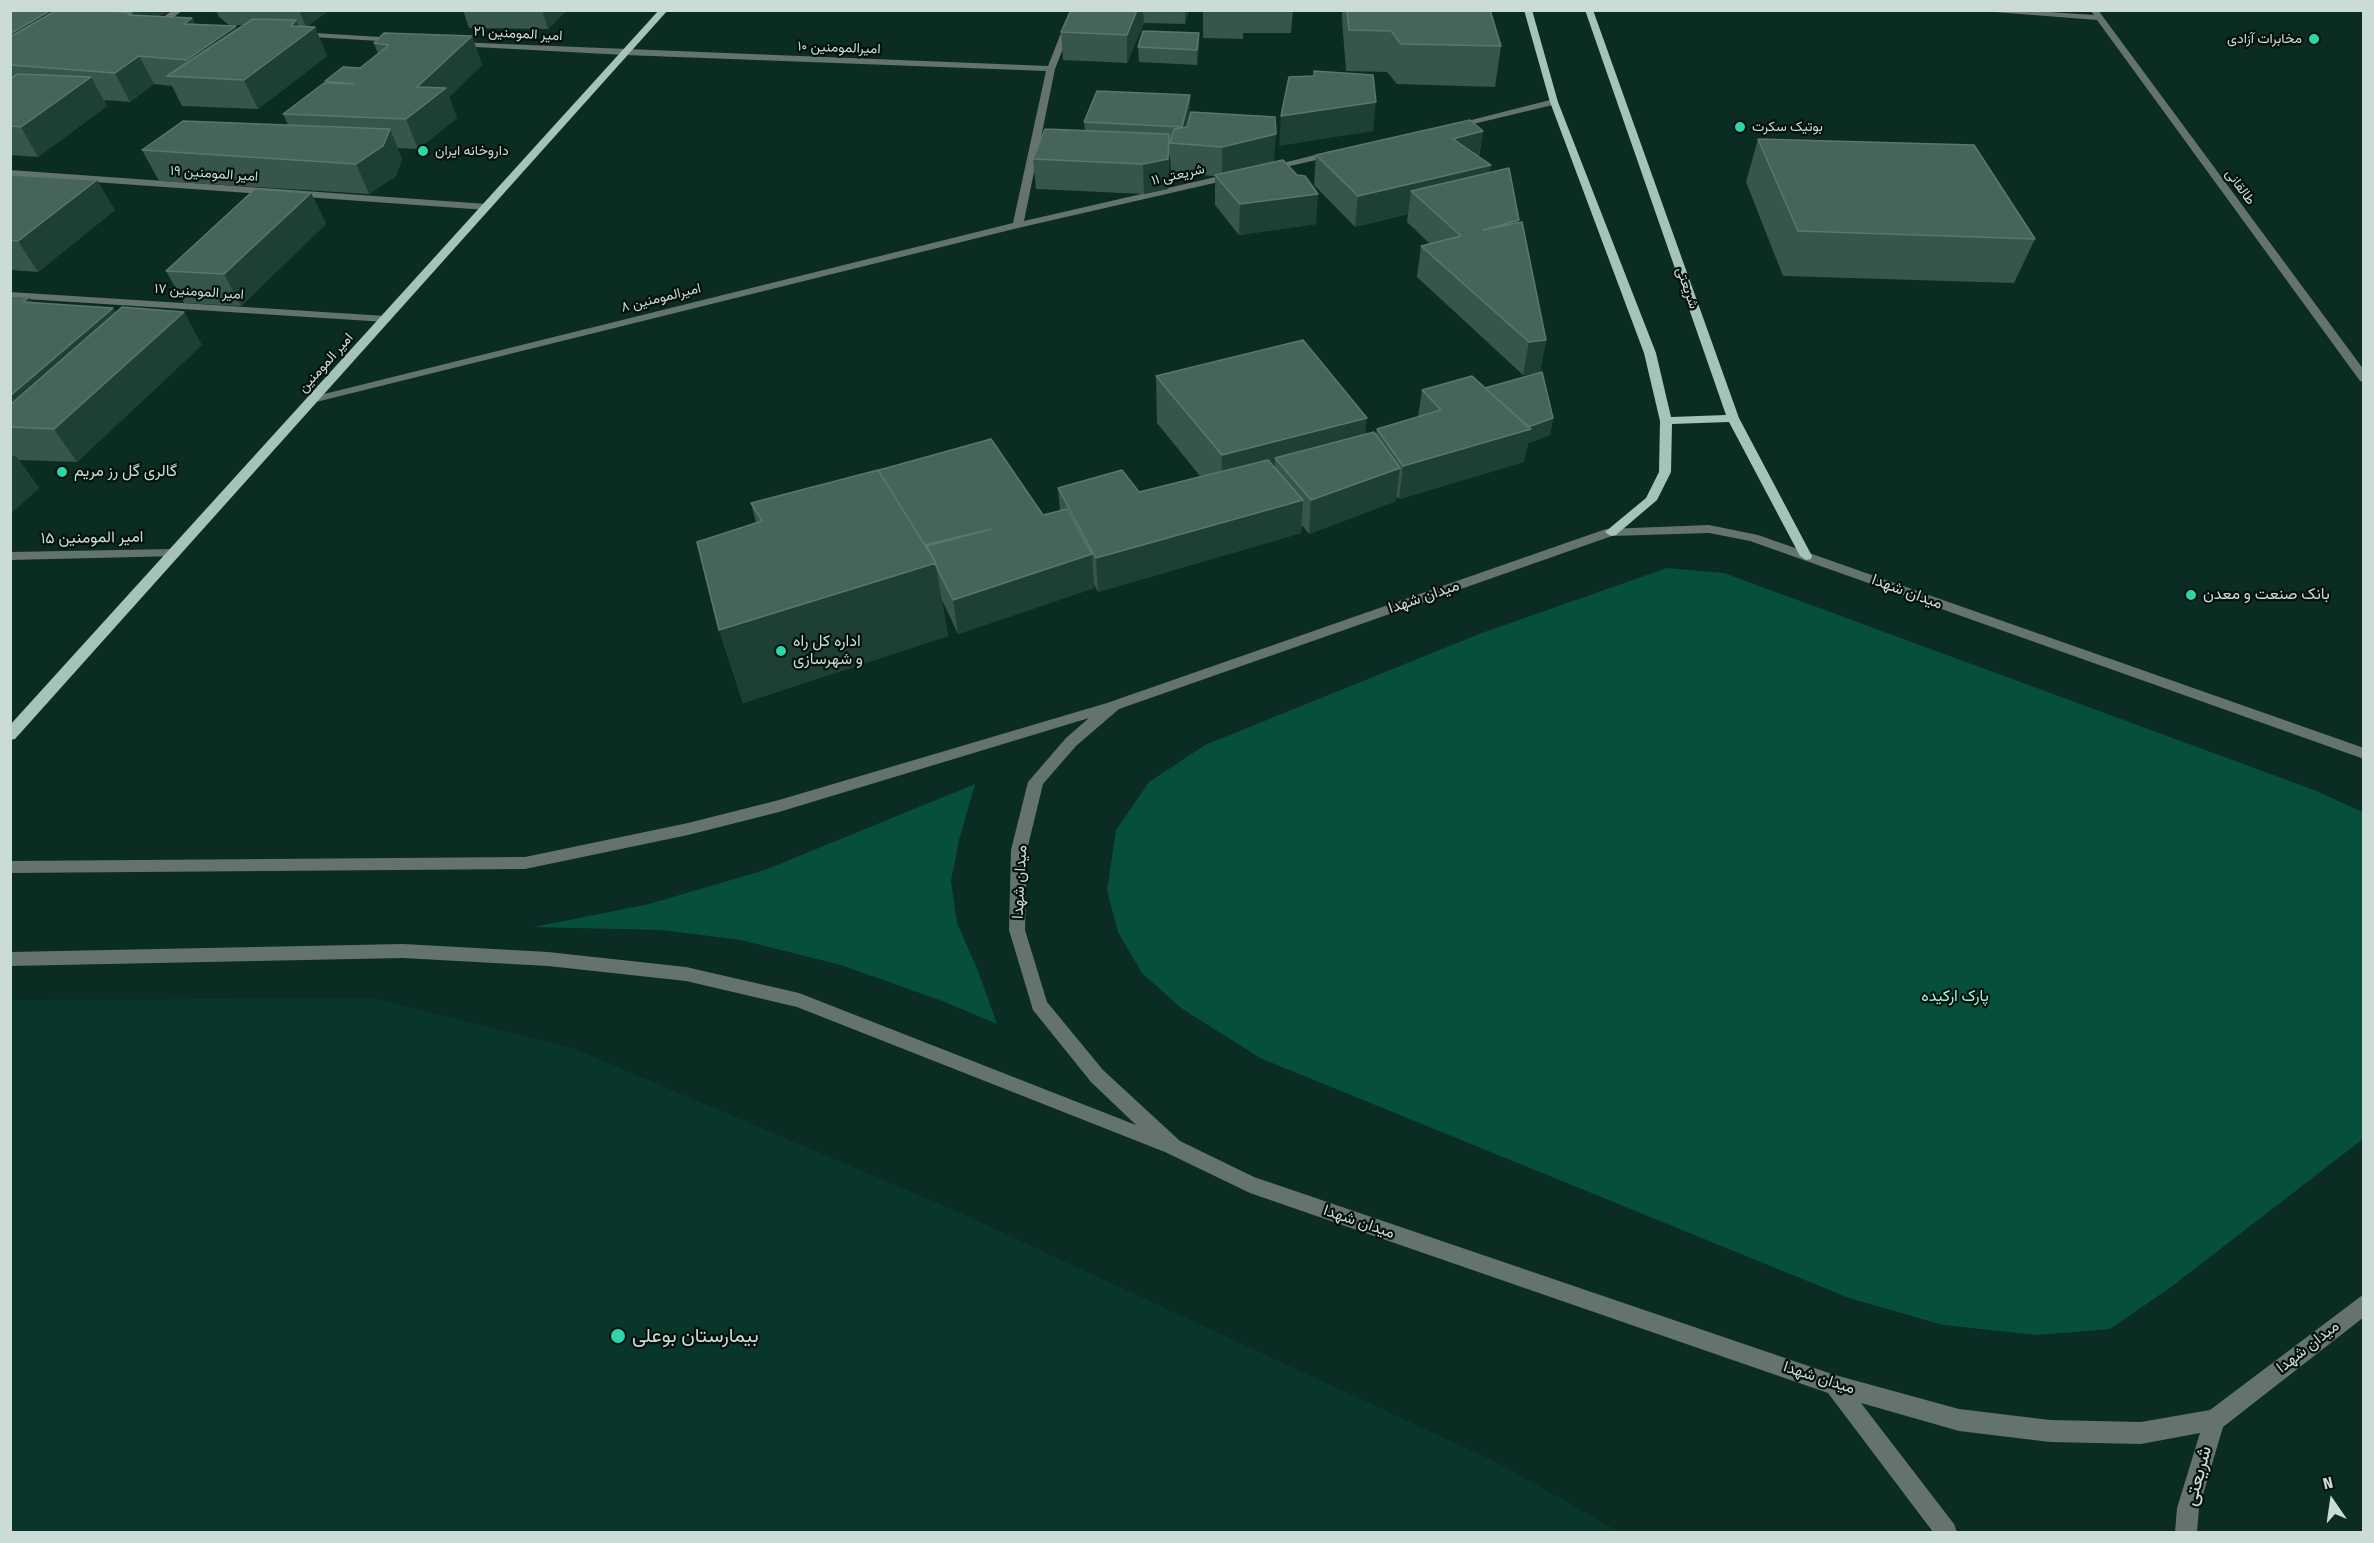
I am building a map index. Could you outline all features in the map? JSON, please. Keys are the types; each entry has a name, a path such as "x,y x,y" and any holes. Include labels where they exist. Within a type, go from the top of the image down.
{"main road":[{"name":"امیر المومنین","path":"10,735 664,10"},
{"path":"1528,10 1554,102 1650,353 1666,421 1665,472 1651,500 1611,532"},
{"name":"شریعتی","path":"1589,10 1733,418 1806,556"},
{"path":"1666,421 1733,418"}],"street":[{"path":"157,26 179,10"},
{"path":"1018,225 1051,69 1074,10"},
{"path":"1973,10 2097,14"},
{"name":"طالقانی","path":"2097,14 2364,379"},
{"path":"146,25 169,27"},
{"path":"286,33 404,40"},
{"name":"امیر المومنین ۲۱","path":"451,43 626,53"},
{"name":"امیرالمومنین ۱۰","path":"626,53 1051,69"},
{"path":"1437,129 1554,102"},
{"path":"1263,169 1344,151"},
{"name":"امیر المومنین ۱۹","path":"10,173 487,207"},
{"name":"شریعتی ۱۱","path":"1018,225 1239,175"},
{"name":"امیرالمومنین ۸","path":"312,400 1018,225"},
{"name":"امیر المومنین ۱۷","path":"10,295 386,319"},
{"name":"میدان شهدا","path":"2364,754 1753,538 1709,529 1611,532 1114,705 1071,742 1036,782 1019,850 1017,930 1039,1005 1097,1076 1173,1147 1250,1184 1835,1385 1959,1420 2050,1431 2141,1433 2214,1420 2364,1304"},
{"name":"امیر المومنین ۱۵","path":"10,556 174,553"},
{"path":"10,867 525,863 688,829 779,806 1114,705"},
{"path":"10,958 403,951 548,959 686,974 799,1000 1173,1147"},
{"path":"1835,1385 1946,1533"},
{"name":"شریعتی","path":"2186,1533 2188,1508 2214,1420"}],"shaded area":[{"name":"بیمارستان بوعلی","path":"374,998 573,1048 954,1210 1496,1462 1620,1532 11,1532 11,1000"}],"green space":[{"name":"پارک ارکیده","path":"1667,568 1724,573 2314,790 2363,812 2363,1139 2171,1287 2110,1329 2037,1335 1943,1325 1849,1298 1260,1058 1181,1008 1142,973 1118,932 1107,890 1116,830 1149,782 1205,745 1479,634"},
{"path":"975,784 959,840 951,881 957,923 978,971 997,1024 945,1002 841,965 741,940 662,930 534,927 649,904 765,870"}],"building":[{"path":"10,10 51,10 10,34"},
{"path":"57,10 97,10 132,13 128,15 192,18 184,24 236,26 187,60 139,56 115,73 10,65 10,37"},
{"path":"1071,10 1137,10 1127,35 1061,32"},
{"path":"1347,10 1490,10 1501,46 1401,44 1391,31 1349,30"},
{"path":"253,19 296,20 291,26 315,27 244,80 167,76"},
{"path":"1143,31 1199,33 1197,50 1138,47"},
{"path":"384,33 472,36 417,87 446,88 406,119 283,114 324,83 354,84 325,81 343,67 360,68 389,45 374,43"},
{"path":"1314,71 1373,75 1376,102 1281,116 1289,77 1314,76"},
{"path":"18,74 91,77 21,127 10,126 10,79"},
{"path":"1097,91 1190,95 1182,127 1084,122"},
{"path":"1191,112 1275,117 1276,134 1222,147 1170,143 1174,129 1187,127"},
{"path":"1470,120 1483,131 1453,139 1491,165 1358,196 1316,155"},
{"path":"183,121 390,129 383,146 356,164 142,150"},
{"path":"1045,129 1169,134 1168,159 1143,164 1033,159"},
{"path":"1758,139 1974,145 2035,239 1798,231"},
{"path":"1283,160 1297,175 1305,176 1318,194 1240,204 1215,175"},
{"path":"1509,168 1519,220 1483,230 1522,222 1546,340 1529,342 1421,246 1461,236 1411,191"},
{"path":"10,175 97,180 18,241 10,240"},
{"path":"255,189 311,193 224,274 166,271"},
{"path":"10,296 29,297 23,302 113,308 10,396"},
{"path":"122,307 184,312 54,429 10,427 10,405"},
{"path":"1303,340 1367,418 1222,455 1156,376"},
{"path":"1542,372 1553,418 1528,427 1485,388"},
{"path":"1472,376 1531,429 1403,466 1377,429 1441,410 1422,390"},
{"path":"1374,432 1400,468 1311,500 1275,458"},
{"path":"991,439 1043,515 1067,509 1092,554 953,600 927,546 991,529 925,545 878,470"},
{"path":"1268,460 1303,500 1096,558 1058,488 1122,470 1139,492"},
{"path":"878,470 936,563 719,630 697,542 762,521 751,503"}],"place":[{"name":"مخابرات آزادی","path":"2314,39"},
{"name":"بوتیک سکرت","path":"1740,127"},
{"name":"داروخانه ایران","path":"423,151"},
{"name":"گالری گل رز مریم","path":"62,472"},
{"name":"بانک صنعت و معدن","path":"2191,595"},
{"name":"اداره کل راه و شهرسازی","path":"781,651"},
{"name":"بیمارستان بوعلی","path":"618,1336"}]}
